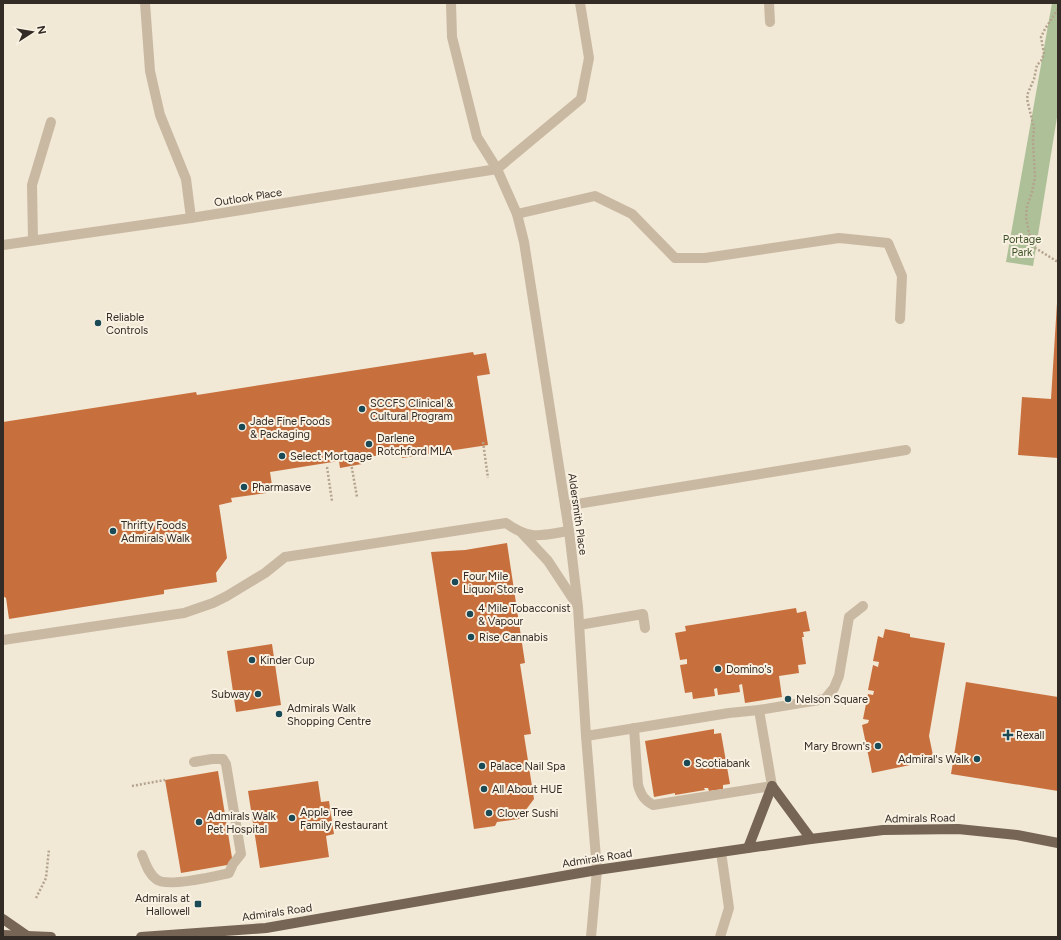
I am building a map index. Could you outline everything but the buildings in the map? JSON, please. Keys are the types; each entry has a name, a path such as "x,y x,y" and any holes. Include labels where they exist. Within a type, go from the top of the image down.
{"main road":[{"path":"772,786 811,839"},
{"path":"748,848 772,786"},
{"name":"Admirals Road","path":"140,937 266,928 597,870 883,830 958,830 1017,835 1058,843"},
{"path":"3,918 25,936"},
{"path":"3,935 51,937"}],"street":[{"path":"145,3 150,71 160,115 186,179 191,218"},
{"name":"Aldersmith Place","path":"450,3 452,37 477,137 497,169 517,214 524,242 569,531 578,607 586,736 597,870 591,937"},
{"path":"497,169 581,99 589,58 580,3"},
{"path":"769,3 770,22"},
{"path":"33,240 32,185 51,122"},
{"name":"Outlook Place","path":"3,245 191,218 497,169"},
{"path":"517,214 595,196 632,214 675,258 705,258 839,238 888,243 902,276 900,319"},
{"path":"565,506 906,450"},
{"path":"3,640 184,613 228,596 285,557 506,523 518,531 534,536 569,531"},
{"path":"521,532 548,561 578,607"},
{"path":"586,736 824,699 834,688 839,676 849,617 863,606"},
{"path":"579,625 643,614 645,628"},
{"path":"634,728 639,790 640,794 646,801 653,805 772,786 759,710"},
{"path":"142,855 148,871 157,881 181,882 229,873 233,864 241,854 226,764 223,759 194,762"},
{"path":"720,937 729,908 722,852"}],"path":[{"path":"1058,9 1041,37 1044,54 1041,61 1037,65 1027,99 1034,128 1033,141 1035,177 1027,207 1026,218 1032,246 1058,262"},
{"path":"483,442 488,478"},
{"path":"352,463 357,497"},
{"path":"327,467 332,501"},
{"path":"132,786 165,780"},
{"path":"36,898 46,878 49,849"}],"green space":[{"name":"Portage Park","path":"1052,3 1058,3 1058,111 1033,266 1006,262"}],"place":[{"name":"Reliable Controls","path":"98,323"},
{"name":"SCCFS Clinical & Cultural Program","path":"362,409"},
{"name":"Jade Fine Foods & Packaging","path":"242,427"},
{"name":"Darlene Rotchford MLA","path":"369,444"},
{"name":"Select Mortgage","path":"282,456"},
{"name":"Pharmasave","path":"244,487"},
{"name":"Thrifty Foods Admirals Walk","path":"113,531"},
{"name":"Four Mile Liquor Store","path":"455,582"},
{"name":"4 Mile Tobacconist & Vapour","path":"470,614"},
{"name":"Rise Cannabis","path":"471,637"},
{"name":"Kinder Cup","path":"252,660"},
{"name":"Domino's","path":"718,669"},
{"name":"Subway","path":"258,694"},
{"name":"Nelson Square","path":"788,699"},
{"name":"Admirals Walk Shopping Centre","path":"279,714"},
{"name":"Rexall","path":"1008,735"},
{"name":"Mary Brown's","path":"878,746"},
{"name":"Admiral's Walk","path":"977,759"},
{"name":"Scotiabank","path":"687,763"},
{"name":"Palace Nail Spa","path":"482,766"},
{"name":"All About HUE","path":"484,789"},
{"name":"Clover Sushi","path":"489,813"},
{"name":"Apple Tree Family Restaurant","path":"292,818"},
{"name":"Admirals Walk Pet Hospital","path":"199,822"},
{"name":"Admirals at Hallowell","path":"198,904"}]}
